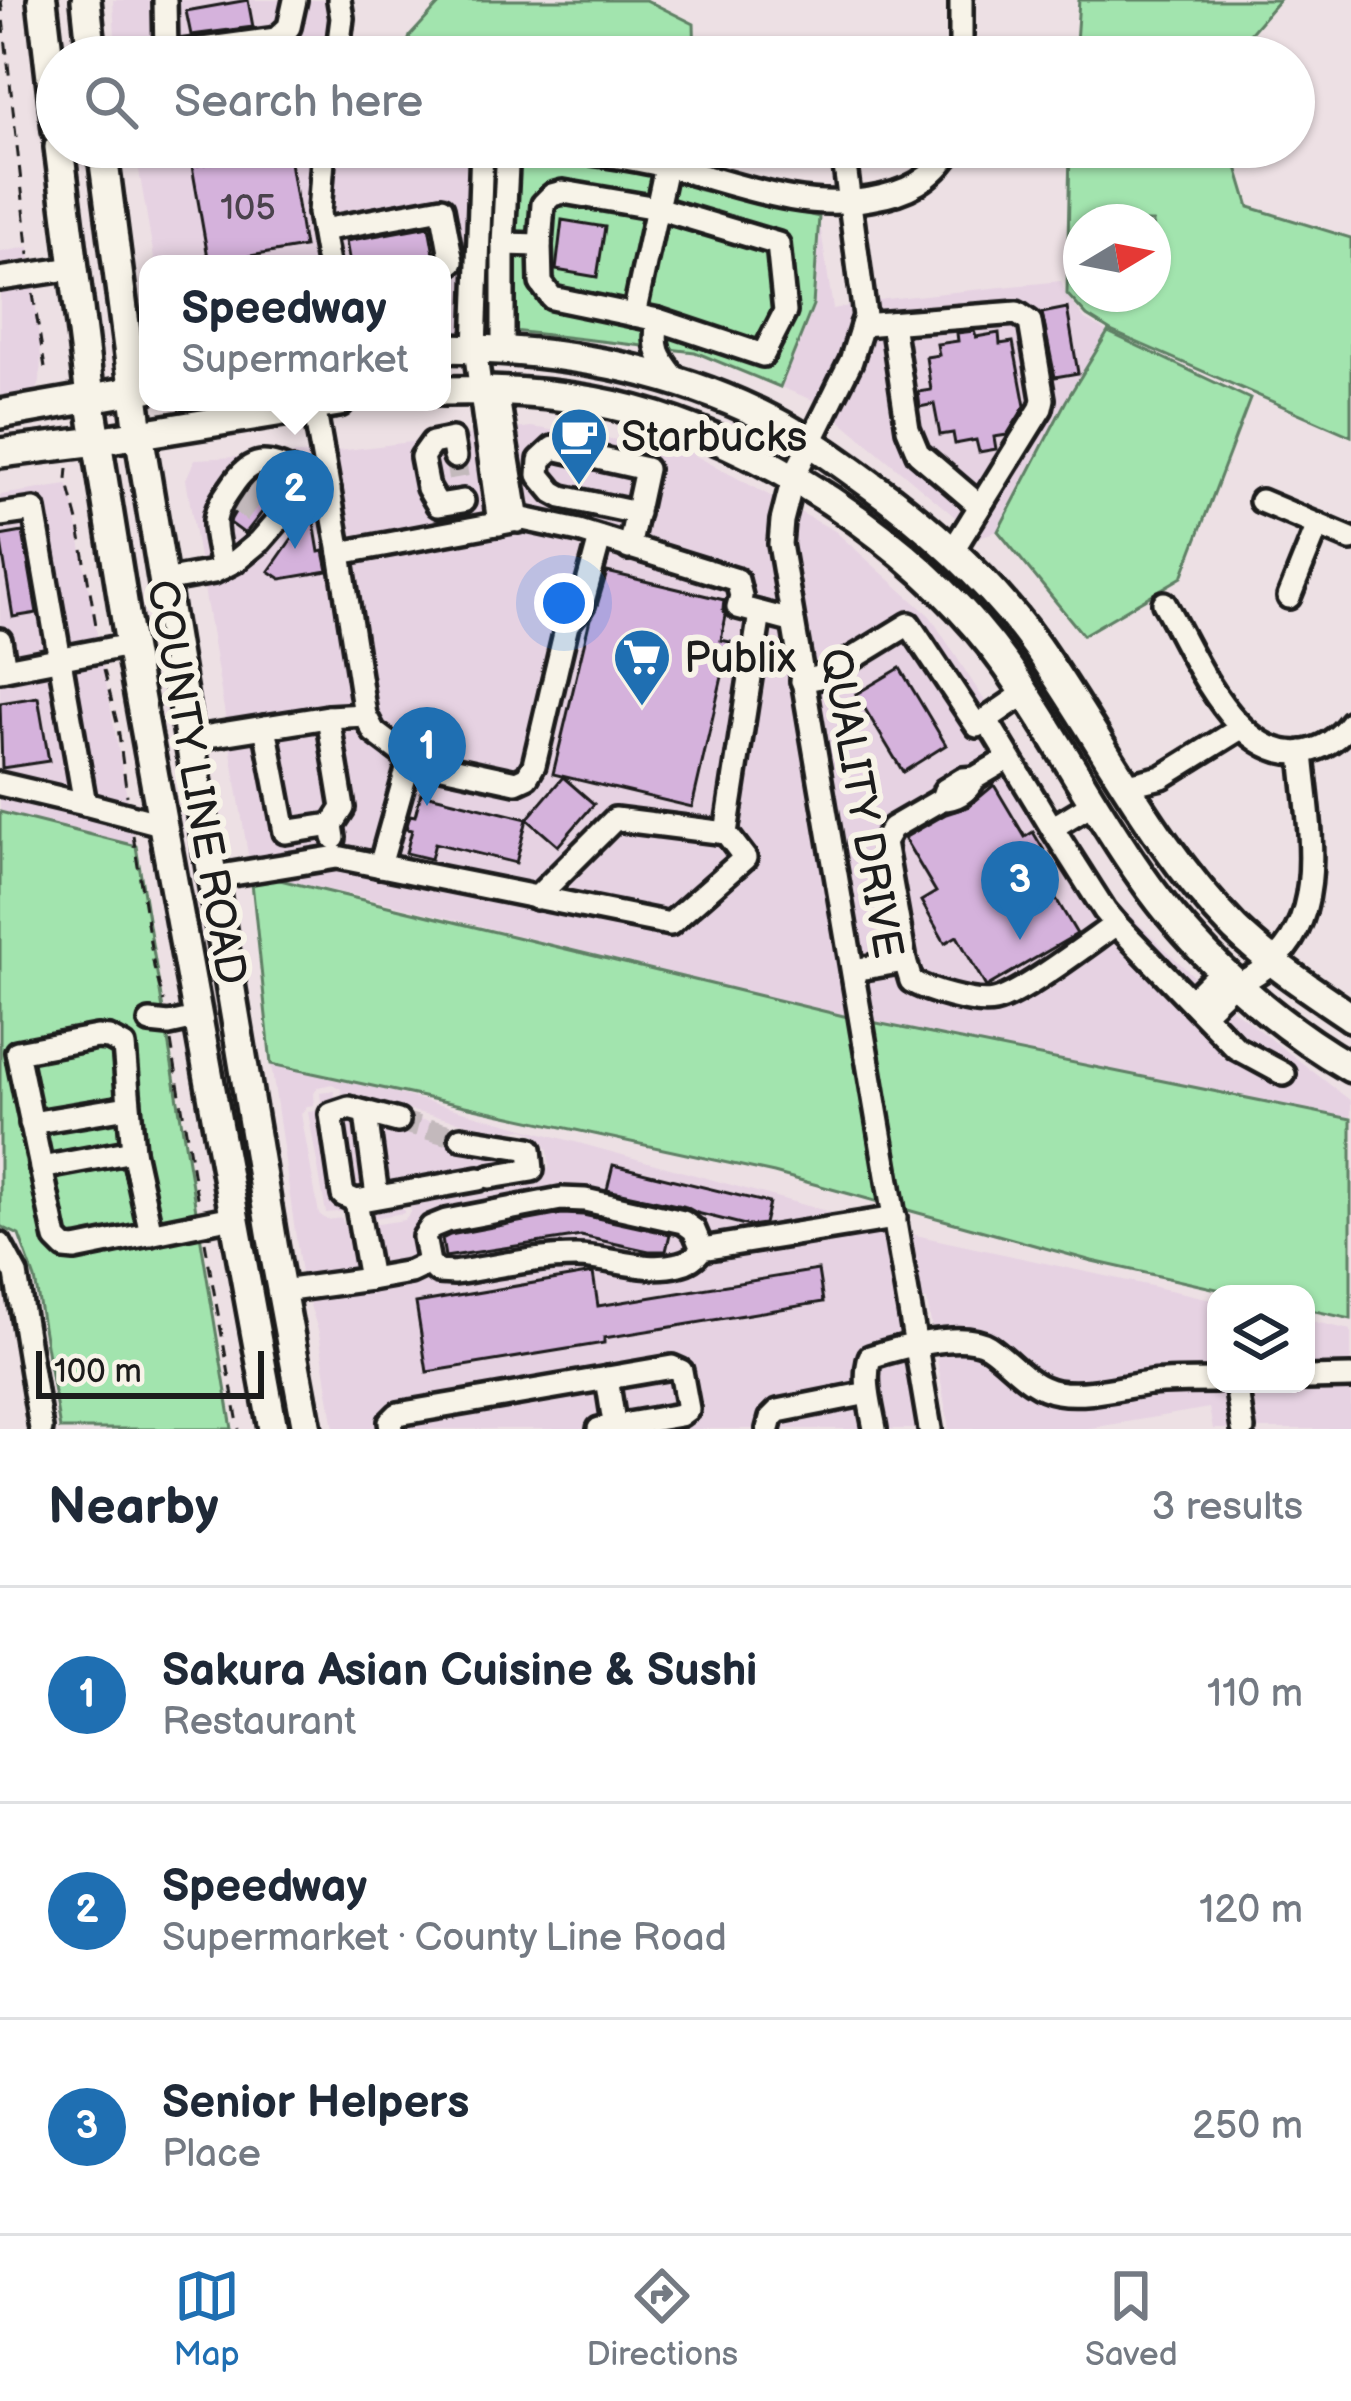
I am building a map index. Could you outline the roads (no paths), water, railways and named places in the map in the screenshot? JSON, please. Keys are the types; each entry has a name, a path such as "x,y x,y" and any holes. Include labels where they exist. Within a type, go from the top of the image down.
{"main road":[{"path":"43,0 47,36"},
{"path":"86,0 90,36"},
{"name":"COUNTY LINE ROAD","path":"62,168 90,397 161,824 172,1021 233,1216 273,1429"},
{"name":"COUNTY LINE ROAD","path":"105,168 139,383"},
{"path":"451,348 582,359 680,384 774,421 866,481 953,550 1012,613 1124,786 1207,899 1273,962 1351,1017"},
{"path":"488,391 489,349"},
{"path":"0,413 139,389"},
{"path":"451,391 572,399 672,422 793,478 878,535 945,592 1005,663 1093,802 1185,932 1301,1035 1351,1068"},
{"name":"COUNTY LINE ROAD","path":"140,411 139,433 307,1429"},
{"path":"0,453 281,411"},
{"path":"1025,693 1066,692"}],"street":[{"path":"280,36 289,28 295,0"},
{"path":"339,0 340,36"},
{"path":"961,0 961,36"},
{"path":"164,2 165,36"},
{"path":"321,168 320,213 326,255"},
{"path":"483,168 489,349"},
{"path":"489,349 507,168"},
{"path":"634,315 666,168"},
{"path":"670,168 783,199 850,203 909,190 937,168"},
{"name":"QUALITY DRIVE","path":"845,168 865,316 851,361 793,478 780,544 930,1429"},
{"path":"563,192 658,208 778,244 784,312 763,355 658,320 551,298 541,283 540,245 543,204 552,195 563,192"},
{"path":"322,230 442,208 451,255"},
{"path":"503,244 540,245"},
{"path":"0,279 74,268"},
{"path":"862,325 1017,314 1030,322 1041,408 953,550"},
{"path":"658,320 657,354 680,384"},
{"path":"892,323 908,429 918,453 980,506"},
{"path":"488,391 508,523"},
{"path":"326,411 329,490 365,715 374,732 410,759 504,782 527,777 537,755 567,626 582,605 599,538"},
{"path":"455,457 452,439 431,443 422,458 428,488 438,505 461,492 468,529"},
{"path":"629,548 637,513 646,470 553,448 540,460 539,475 562,497 637,513"},
{"path":"164,581 214,572 222,568 249,550 278,510 296,474 262,462 243,469 215,522 222,568"},
{"path":"278,510 329,490"},
{"path":"1261,501 1351,539"},
{"path":"0,515 34,510 85,804"},
{"path":"340,553 508,523 552,525 737,580 738,608 791,621"},
{"path":"1289,597 1318,525"},
{"path":"1164,603 1211,687 1241,728 1261,743 1282,752 1324,747 1351,722"},
{"path":"726,833 760,613"},
{"path":"802,681 824,676 909,624 977,726 1025,693"},
{"path":"0,640 3,670 130,645"},
{"path":"190,739 365,715"},
{"path":"328,717 343,808 332,825 337,857"},
{"path":"986,719 1105,911 1236,1048 1284,1074"},
{"path":"265,728 285,832 332,825"},
{"path":"1124,786 1162,777 1241,728"},
{"path":"1197,1007 1198,994 1273,962 1308,904 1312,878 1302,752"},
{"path":"1010,758 945,790 941,800 892,828 884,842 910,981 925,990 991,1002 1013,994 1116,924"},
{"path":"380,866 410,759"},
{"path":"0,784 161,824"},
{"path":"1052,828 1093,802"},
{"path":"214,877 337,857 536,898 670,924 745,858 726,833 615,819 536,898"},
{"path":"853,970 905,961"},
{"path":"152,1234 133,1151 124,1046 97,1036 17,1052 56,1239 65,1248 75,1249 152,1234 233,1216"},
{"path":"31,1124 128,1106"},
{"path":"398,1121 349,1108 331,1114 344,1195 367,1199 532,1170 530,1149 461,1138"},
{"path":"366,1114 370,1279"},
{"path":"41,1168 133,1151"},
{"path":"702,1249 694,1230 683,1222 585,1200 561,1199 446,1221 431,1227 424,1237 429,1263 438,1272 572,1257 656,1267 680,1264 702,1249 895,1219"},
{"path":"0,1245 16,1274 41,1429"},
{"path":"282,1291 410,1272 429,1263"},
{"path":"874,1429 866,1364 870,1358 916,1345 962,1339 984,1343 1028,1381 1052,1391 1207,1381"},
{"path":"391,1429 390,1422 398,1414 672,1366 681,1371 688,1409 680,1415 610,1428 607,1378"},
{"path":"1315,1378 1351,1377"},
{"path":"1237,1393 1243,1429"},
{"path":"768,1429 778,1412 868,1394"}],"tunnel":[{"path":"455,457 459,482"},
{"path":"248,484 272,501"},
{"path":"236,500 260,518"},
{"path":"398,1121 461,1138"}],"place":[{"name":"Starbucks","path":"579,487"},
{"name":"Speedway","path":"295,549"},
{"name":"Publix","path":"642,708"},
{"name":"Sakura Asian Cuisine & Sushi","path":"427,806"},
{"name":"Senior Helpers","path":"1020,940"}]}
